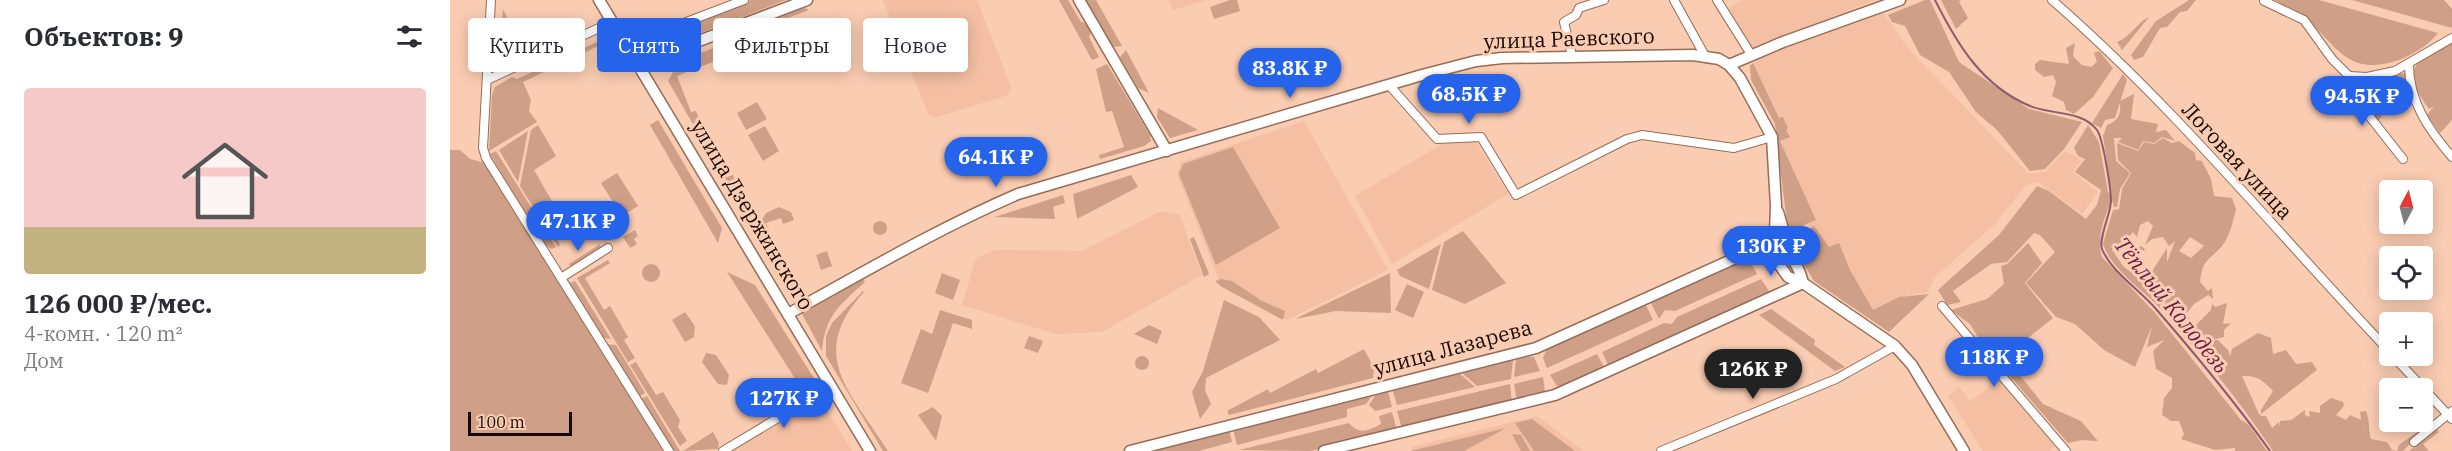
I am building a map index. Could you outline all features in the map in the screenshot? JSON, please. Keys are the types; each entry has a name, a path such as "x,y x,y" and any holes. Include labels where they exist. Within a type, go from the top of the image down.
{"main road":[{"name":"улица Дзержинского","path":"599,0 610,18"},
{"path":"701,40 807,0"},
{"path":"1079,0 1167,151"},
{"path":"1900,0 1783,42 1729,65 1740,78 1772,137 1776,206 1774,257 1788,277 1803,283 1895,345 1912,365 1964,451"},
{"name":"улица Раевского","path":"788,314 868,268 984,208 1018,194 1389,85 1476,62 1502,58 1705,56 1719,59 1729,65"},
{"name":"улица Дзержинского","path":"643,72 870,451"},
{"path":"1776,206 1790,253 1800,270 1803,283"},
{"path":"1773,245 1790,253"},
{"name":"улица Лазарева","path":"1130,451 1536,348 1760,247 1773,245"},
{"path":"1324,451 1555,395 1803,283"}],"street":[{"path":"491,0 483,148 669,451"},
{"path":"697,18 744,0"},
{"path":"1572,56 1563,26 1578,4 1604,0"},
{"path":"1674,0 1705,56"},
{"path":"1717,0 1752,57"},
{"name":"Логовая улица","path":"2052,0 2098,40 2173,116 2379,341"},
{"path":"2264,2 2304,20 2332,59 2349,76 2370,117 2403,159"},
{"path":"487,80 597,29"},
{"path":"2349,76 2367,77 2395,71 2409,65 2445,40 2452,38"},
{"path":"2409,65 2409,80 2417,108 2434,136 2452,157"},
{"path":"1389,85 1437,139 1481,137 1516,195 1628,138 1642,135 1734,148 1772,137"},
{"path":"561,278 608,248"},
{"path":"1942,306 2066,451"},
{"path":"1661,451 1836,379 1895,345"},
{"name":"Логовая улица","path":"2403,366 2451,414"},
{"path":"723,451 831,386"},
{"path":"2414,442 2451,414"}],"shaded area":[{"path":"751,0 786,0 739,18 713,18 713,28 701,33 701,19"},
{"path":"883,0 977,0 1011,87 1008,95 934,118 928,114 911,72 968,72 968,18 890,18"},
{"path":"1059,0 1068,0 1081,22 1086,23 1091,32 1089,37 1099,57 1092,60"},
{"path":"1085,0 1096,0 1122,46 1113,47"},
{"path":"1169,0 1206,0 1173,10"},
{"path":"1237,0 1240,11 1214,19 1210,7"},
{"path":"1742,0 1876,0 1751,48 1729,8"},
{"path":"1930,0 1959,62 2029,109 2082,122 2064,149 2045,169 2030,171 1997,130 1976,112 1949,72 1920,55 1905,26 1892,22 1888,15"},
{"path":"1941,0 1961,0 1959,2 1968,18 1956,29"},
{"path":"2189,0 2196,0 2187,11 2180,12 2167,27 2160,28 2143,57 2134,60 2131,55 2156,21"},
{"path":"2275,0 2319,0 2438,33 2424,46 2402,59 2380,65 2366,65 2345,56 2303,16"},
{"path":"2352,0 2444,0 2452,9 2452,28"},
{"path":"802,7 809,10 788,18 775,17"},
{"path":"1882,11 1908,48 2029,174 2046,171 2065,151 2082,160 2073,172 2098,192 2082,214 2038,182 2026,185 1995,224 1936,276 1928,292 1904,296 1872,312 1809,224 1781,143 1783,135 1749,66 1771,52"},
{"path":"2149,17 2122,50 2117,42"},
{"path":"2452,40 2452,120 2440,133 2427,115 2434,106 2429,109 2416,87 2414,75 2417,63"},
{"path":"597,42 597,47 585,52 585,47"},
{"path":"2075,43 2073,56 2082,65 2091,67 2097,62 2094,53 2099,51 2113,68 2093,97 2074,114 2066,110 2064,102 2052,96 2056,82 2053,75 2044,77 2035,70 2035,64 2040,60 2069,64 2066,48"},
{"path":"713,48 713,62 701,67 701,53"},
{"path":"1126,50 1149,93 1138,88 1120,57"},
{"path":"1753,63 1779,118 1783,117 1788,128 1786,130 1790,137 1780,141 1816,220 1788,232 1775,124 1751,80 1750,66"},
{"path":"1107,64 1150,135 1151,141 1144,146 1100,159 1099,155 1124,147 1112,111 1106,112 1096,69"},
{"path":"532,72 544,72 523,82 531,100 529,111 537,122 489,151 492,95 495,87 512,77 517,79"},
{"path":"673,72 687,72 677,76 691,112 696,111 708,144 715,142 727,177 733,175 742,203 737,200 668,81"},
{"path":"2405,73 2407,84 2386,108 2377,123 2356,81"},
{"path":"2123,74 2127,80 2115,118 2105,120 2101,128 2092,123"},
{"path":"2134,94 2131,119 2158,124 2156,132 2166,130 2175,141 2162,137 2154,143 2143,141 2138,150 2118,142 2122,138 2114,138 2116,161 2130,173 2120,189 2117,207 2114,207 2112,200 2104,221 2100,236 2102,257 2157,315 2241,420 2249,425 2267,451 2235,451 2235,448 2215,450 2181,439 2184,434 2179,421 2171,421 2162,415 2164,398 2172,388 2172,378 2156,369 2153,351 2164,340 2147,347 2152,326 2135,367 2104,350 2075,324 2056,317 2026,283 2055,252 2040,235 2034,233 2007,262 1991,264 1953,291 1961,302 1947,305 1938,290 1999,235 2037,186 2049,191 2086,219 2097,205 2101,190 2075,172 2085,159 2078,156 2074,148 2088,125 2099,142 2108,192 2112,196 2103,136 2107,125 2118,116 2120,101"},
{"path":"757,102 767,119 746,130 737,113"},
{"path":"1158,108 1198,130 1170,138 1157,117"},
{"path":"658,120 722,228 718,243 650,125"},
{"path":"1304,121 1388,270 1287,320 1221,285 1177,174 1181,162"},
{"path":"538,125 556,156 534,170 567,227 555,235 560,245 558,247 520,186 531,130"},
{"path":"765,126 779,151 763,161 748,135"},
{"path":"528,131 518,182 499,150"},
{"path":"2163,138 2172,143 2179,141 2195,153 2196,160 2202,161 2211,179 2214,196 2232,198 2236,209 2227,238 2207,261 2201,274 2200,282 2208,291 2212,288 2213,299 2208,295 2194,304 2186,314 2196,325 2211,310 2212,304 2215,307 2227,303 2223,324 2231,323 2224,330 2224,337 2212,340 2218,340 2229,351 2230,357 2232,349 2258,333 2271,338 2273,354 2286,350 2296,364 2312,362 2317,370 2261,414 2261,410 2273,391 2259,379 2242,376 2261,416 2266,416 2272,428 2279,422 2280,427 2280,421 2291,420 2305,410 2305,415 2310,417 2309,411 2320,413 2320,406 2331,398 2343,402 2344,406 2336,415 2346,420 2350,415 2361,420 2360,412 2366,411 2371,439 2387,442 2392,450 2397,451 2273,451 2234,396 2191,343 2161,309 2113,262 2103,244 2113,210 2119,209 2122,189 2131,173 2118,160 2117,143 2138,151 2144,142 2154,144","holes":["2148,221 2153,226 2145,245 2152,239 2163,237 2169,246 2175,241 2167,262 2167,248 2145,282 2124,267 2112,250 2117,244 2131,254 2123,265 2139,251 2146,250 2141,246 2133,251 2125,242 2133,232 2137,237 2140,225","2190,237 2204,246 2191,258 2179,251"]},
{"path":"1474,139 1508,194 1392,264 1355,196 1442,144"},
{"path":"1233,147 1280,228 1216,265 1179,174 1183,164"},
{"path":"450,150 460,150 470,159 486,163 633,398 663,451 450,451"},
{"path":"496,151 556,247 551,249 545,245 490,154"},
{"path":"617,173 638,206 622,216 601,183"},
{"path":"1131,175 1138,187 1077,219 1073,194"},
{"path":"1063,195 1065,203 1053,207 1055,219 995,217"},
{"path":"779,207 791,212 794,220 783,224 781,218 766,223 791,286 785,287 755,230 766,213"},
{"path":"1161,211 1179,214 1202,275 1102,332 1056,334 962,305 976,258 995,250 1082,251"},
{"path":"877,221 883,221 887,228 883,235 877,235 873,231 873,225"},
{"path":"1814,226 1829,247 1839,243 1850,270 1873,310 1899,297 1929,294 1889,332 1814,281 1789,239"},
{"path":"635,230 638,236 634,239 637,244 630,248 623,237"},
{"path":"1463,231 1506,283 1465,304 1432,290 1444,242"},
{"path":"1194,237 1209,274 1204,277 1190,239"},
{"path":"2028,243 2042,263 2025,283 2053,318 2023,342 2014,368 2043,404 2081,421 2098,441 2082,440 2068,443 1982,344 1970,324 1951,310 1987,299 2004,284 2001,266 2007,264"},
{"path":"600,244 601,249 571,268 569,264"},
{"path":"1441,244 1429,289 1400,276 1397,270"},
{"path":"827,251 832,266 821,270 816,255"},
{"path":"1748,258 1757,274 1675,311 1665,310 1659,319 1650,301"},
{"path":"608,260 610,263 585,278 604,310 610,306 628,337 624,340 635,358 628,362 577,278"},
{"path":"651,264 657,267 660,273 657,279 651,282 645,279 642,273 645,267"},
{"path":"727,272 755,285 815,380 801,388"},
{"path":"942,273 960,280 953,300 935,293"},
{"path":"1390,273 1391,313 1336,311 1295,319"},
{"path":"863,279 865,282 841,304 830,319 822,351 802,314"},
{"path":"1221,279 1232,281 1262,301 1285,311 1283,320 1215,281"},
{"path":"1761,279 1771,294 1609,367 1602,352 1664,323 1672,324 1677,317"},
{"path":"575,281 611,339 604,338 569,283"},
{"path":"1407,284 1424,292 1413,318 1395,310"},
{"path":"863,291 847,315 838,336 836,355 849,393 888,451 883,451 826,356 826,336 832,323"},
{"path":"1224,300 1259,317 1280,340 1206,378 1205,390 1211,404 1200,419 1192,392 1203,371"},
{"path":"1646,305 1653,320 1547,368 1543,358 1547,348"},
{"path":"1771,309 1815,340 1814,345 1845,367 1835,371 1759,315"},
{"path":"940,310 972,320 972,329 953,323 928,393 901,383 921,329 932,334"},
{"path":"685,312 695,326 694,337 685,342 672,320"},
{"path":"1149,325 1162,331 1157,344 1134,334"},
{"path":"1029,336 1043,341 1038,353 1024,348"},
{"path":"607,344 616,345 645,393 640,396"},
{"path":"1364,349 1374,368 1373,378 1229,415 1227,411 1268,389 1270,393 1316,369 1318,373"},
{"path":"706,353 716,355 729,375 727,385 718,384 702,362"},
{"path":"1597,354 1605,369 1561,387 1557,386 1550,375"},
{"path":"1142,356 1147,358 1149,363 1147,368 1142,370 1137,368 1135,363 1137,358"},
{"path":"1534,357 1540,371 1514,377 1516,359"},
{"path":"1513,360 1511,379 1477,386 1462,373"},
{"path":"636,362 656,395 663,392 680,420 678,427 687,441 680,446 630,365"},
{"path":"1459,373 1475,387 1397,405 1392,388"},
{"path":"1543,377 1545,392 1517,401 1514,384"},
{"path":"1999,380 2056,444 2050,451 1983,451 1948,396 1959,387 1970,401"},
{"path":"1510,384 1512,403 1402,429 1397,411"},
{"path":"1388,391 1392,407 1375,411 1369,405 1376,394"},
{"path":"1374,393 1366,404 1347,409 1347,417 1237,445 1233,429"},
{"path":"647,396 680,451 672,451 641,399"},
{"path":"820,399 852,451 732,451"},
{"path":"933,407 942,416 936,441 918,415"},
{"path":"1392,412 1397,430 1310,451 1239,450 1349,423 1361,431 1369,430 1381,424 1379,416"},
{"path":"1537,416 1584,451 1413,451 1411,447"},
{"path":"1532,419 1575,451 1534,451 1515,423"},
{"path":"1506,428 1464,451 1410,451"},
{"path":"2436,428 2439,432 2423,444 2429,451 2409,451 2433,432"},
{"path":"1229,430 1232,442 1199,451 1145,451"},
{"path":"713,432 719,443 718,449 683,451"},
{"path":"2417,432 2422,432 2403,451 2397,451 2399,445"},
{"path":"1512,434 1521,435 1530,451 1521,451"}],"waterway":[{"name":"Тёплый Колодезь","path":"1935,0 1962,48 1998,87 2013,98 2030,106 2075,116 2091,124 2097,130 2104,153 2111,195 2101,245 2106,258 2156,309 2186,344 2270,451"}]}
